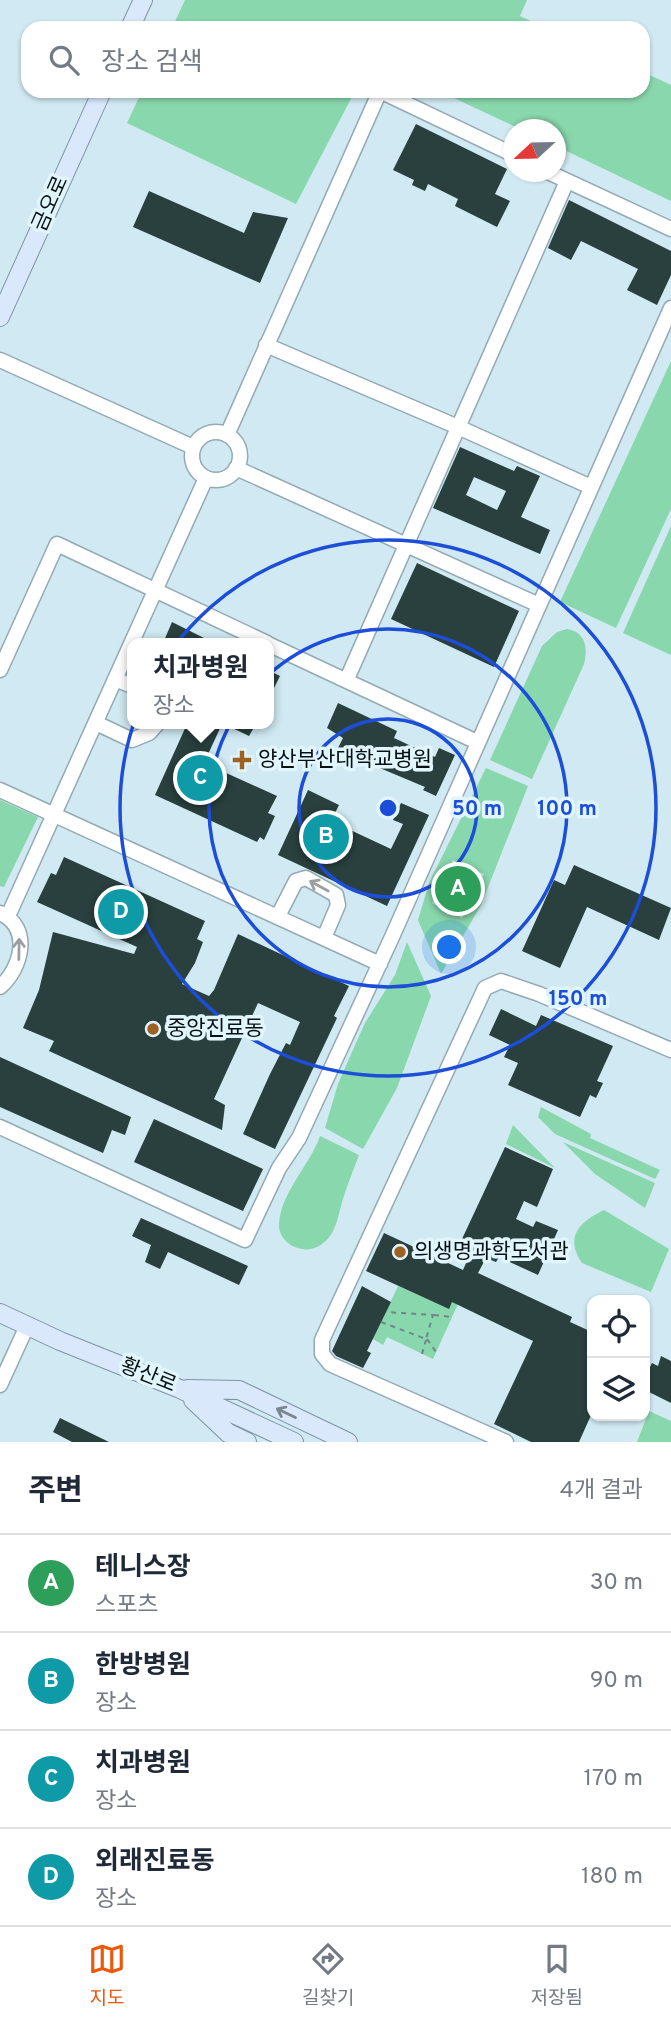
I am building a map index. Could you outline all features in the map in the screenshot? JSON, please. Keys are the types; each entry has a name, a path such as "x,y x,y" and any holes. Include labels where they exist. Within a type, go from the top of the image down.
{"main road":[{"path":"133,21 143,0"},
{"name":"금오로","path":"0,317 99,98"},
{"name":"황산로","path":"0,1313 60,1341 180,1389 294,1442"},
{"path":"180,1389 228,1433 247,1442"},
{"path":"180,1389 239,1390 348,1442"}],"street":[{"path":"227,435 377,98"},
{"path":"395,98 503,150"},
{"path":"348,679 567,181 671,229"},
{"path":"0,1127 245,1240 279,1168 299,1138 380,964 671,308"},
{"path":"266,345 591,487"},
{"path":"0,360 194,447"},
{"path":"204,435 227,435 233,439 240,453 236,468 232,474 220,480 206,478 195,468 192,454 194,447 204,435"},
{"path":"236,468 539,605"},
{"path":"133,638 206,478"},
{"path":"0,670 57,544 257,638"},
{"path":"274,646 477,742"},
{"path":"0,987 12,975 20,956 18,932 4,914 55,815 127,652"},
{"path":"115,679 127,684"},
{"path":"96,723 132,740 153,729"},
{"path":"0,790 380,964"},
{"path":"278,916 296,881 306,878 336,895 338,905 324,938"},
{"path":"506,1442 330,1364 322,1354 322,1340 485,988 501,981 539,994 671,1050"},
{"path":"0,1385 27,1326"}],"path":[{"path":"386,1312 452,1317"},
{"path":"422,1354 433,1315"},
{"path":"381,1322 426,1339 436,1352"}],"green space":[{"path":"185,0 527,0 520,16 531,21 175,21"},
{"path":"650,75 671,85 671,201 566,151 566,119 503,121 454,98 650,98"},
{"path":"139,98 351,98 296,204 127,123"},
{"path":"671,361 671,509 616,628 560,602"},
{"path":"671,526 671,655 623,633"},
{"path":"567,629 582,637 586,652 584,664 532,779 490,760 542,646 557,632"},
{"path":"486,768 528,786 481,905 441,974 418,920 429,883","holes":["453,860 484,874 462,918 432,903"]},
{"path":"0,800 38,817 4,887 0,886"},
{"path":"454,863 480,876 461,915 435,903"},
{"path":"407,942 431,996 397,1088 363,1149 325,1128 348,1061 365,1023 395,975"},
{"path":"541,1107 591,1134 590,1138 660,1170 655,1179 555,1134 538,1117"},
{"path":"513,1125 555,1168 506,1144"},
{"path":"320,1136 359,1155 331,1234 316,1248 301,1249 283,1238 279,1224 281,1212"},
{"path":"563,1142 655,1183 645,1208 595,1174"},
{"path":"604,1210 669,1249 651,1292 582,1263 574,1245 577,1231"},
{"path":"398,1286 448,1308 452,1301 458,1304 433,1359 387,1337 383,1345 373,1339"},
{"path":"650,1411 671,1421 671,1442 637,1442 645,1421 650,1421"}],"building":[{"path":"416,124 503,167 503,177 495,194 510,201 497,227 455,206 458,199 428,184 425,191 412,185 414,180 393,170"},
{"path":"149,191 244,233 253,212 288,218 260,283 133,227"},
{"path":"569,200 671,251 671,275 657,305 627,290 638,269 581,241 571,260 548,248"},
{"path":"460,447 514,471 517,466 540,476 521,517 550,530 540,554 433,508","holes":["474,477 506,491 497,510 466,495"]},
{"path":"417,563 519,611 494,667 391,619"},
{"path":"172,622 204,638 165,638"},
{"path":"274,673 280,676 274,688"},
{"path":"338,703 397,731 394,738 435,757 439,748 455,755 436,796 423,790 425,787 337,750 343,738 327,728"},
{"path":"185,729 220,729 204,763 277,796 268,813 275,816 264,840 260,837 257,842 155,795"},
{"path":"234,729 253,729 249,736"},
{"path":"308,790 339,805 331,821 391,849 403,824 393,820 401,803 429,815 387,906 278,855"},
{"path":"64,857 205,921 197,939 203,942 195,963 182,984 209,996 238,934 349,986 334,1016 337,1018 275,1149 243,1134 270,1074 286,1043 290,1045 300,1022 258,1003 214,1099 225,1105 222,1130 49,1051 54,1041 23,1028 39,990 53,932 134,954 137,947 37,902 51,873 56,875"},
{"path":"574,865 671,908 659,940 587,907 560,968 522,951 554,880 565,885"},
{"path":"501,1009 536,1026 541,1015 613,1046 597,1081 603,1083 596,1098 590,1095 580,1117 508,1085 518,1063 504,1057 510,1045 489,1035"},
{"path":"0,1057 131,1117 125,1135 112,1130 103,1153 0,1107"},
{"path":"154,1119 263,1169 243,1211 134,1162"},
{"path":"505,1147 553,1169 537,1207 524,1201 516,1219 533,1227 536,1221 558,1230 538,1275 499,1257 496,1262 486,1258 478,1273 572,1317 570,1322 587,1330 588,1421 579,1442 531,1442 494,1424 533,1341 452,1302 449,1309 366,1271 384,1233 463,1270 474,1245 462,1239"},
{"path":"141,1218 248,1266 239,1285 168,1252 160,1269 145,1262 151,1245 132,1236"},
{"path":"362,1286 391,1302 367,1351 371,1353 363,1368 336,1356 332,1351"},
{"path":"661,1356 671,1361 671,1403 650,1392 650,1367 652,1363 658,1366"},
{"path":"60,1418 109,1442 72,1442 53,1432"}],"place":[{"name":"양산부산대학교병원","path":"242,760"},
{"name":"치과병원","path":"200,778"},
{"name":"한방병원","path":"326,837"},
{"name":"테니스장","path":"458,889"},
{"name":"외래진료동","path":"121,912"},
{"name":"중앙진료동","path":"153,1029"},
{"name":"의생명과학도서관","path":"400,1252"}]}
